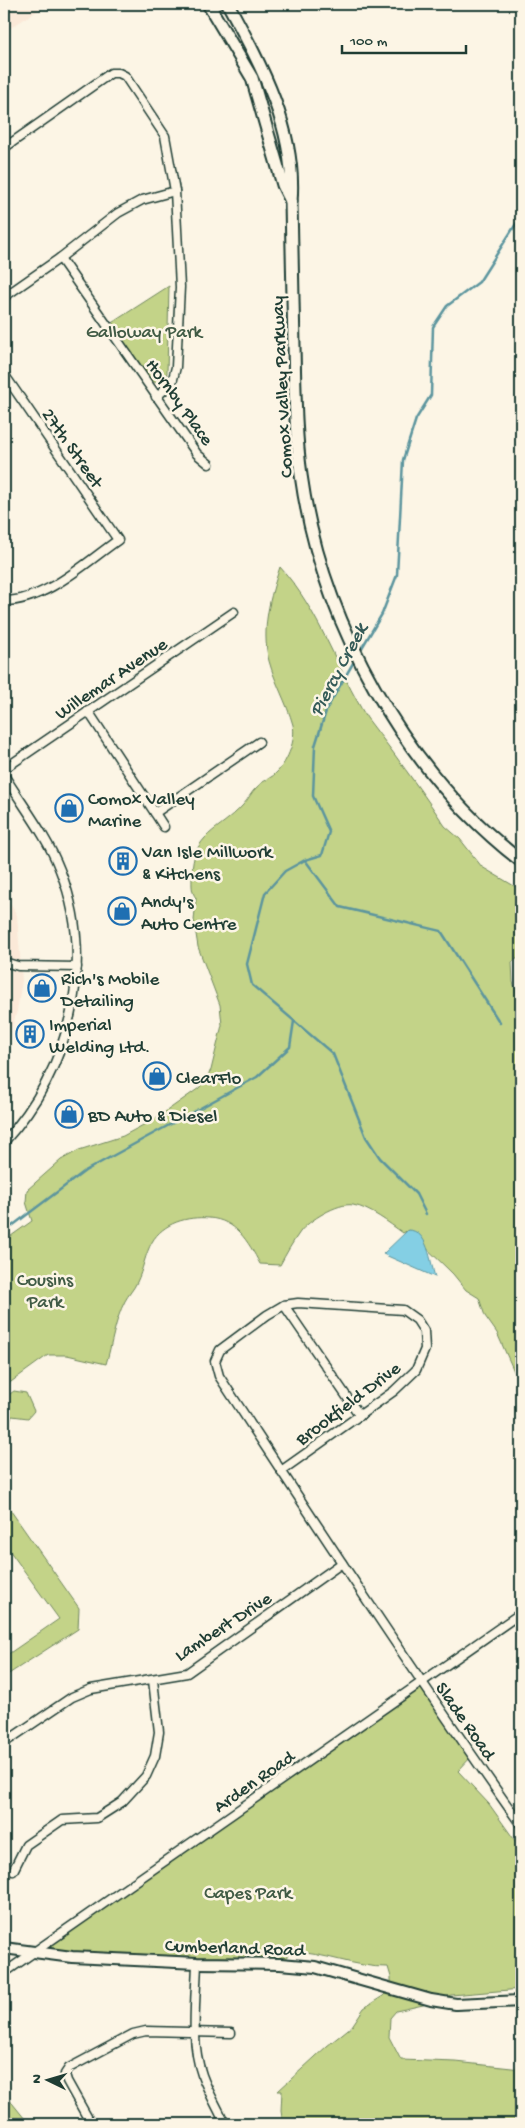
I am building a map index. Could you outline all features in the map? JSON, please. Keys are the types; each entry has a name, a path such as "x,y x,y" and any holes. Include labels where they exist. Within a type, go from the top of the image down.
{"main road":[{"name":"Comox Valley Parkway","path":"228,4 258,58 279,111 291,160 293,180 297,439 301,476 320,557 333,599 369,680 400,728 428,767 464,810 521,861"},
{"name":"Comox Valley Parkway","path":"213,5 252,78 283,185 292,202"}],"street":[{"path":"4,148 111,73 119,73 125,76 165,136 175,191 180,287 176,367 172,383 156,397"},
{"path":"4,297 60,258 118,213 142,200 175,191"},
{"name":"Hornby Place","path":"60,258 197,454 209,464"},
{"name":"27th Street","path":"4,374 118,540 43,593 13,601 4,601"},
{"name":"Willemar Avenue","path":"4,769 234,612"},
{"path":"88,711 164,827"},
{"path":"155,813 259,742"},
{"path":"4,776 42,836 60,870 69,897 76,933 77,967 72,1009 57,1058 42,1090 19,1125 4,1141"},
{"path":"4,962 18,966 77,967"},
{"name":"Brookfield Drive","path":"281,1471 394,1391 416,1370 425,1349 424,1331 417,1320 403,1310 298,1304 284,1305"},
{"path":"360,1416 284,1305 243,1330 220,1350 215,1361 219,1376 421,1683"},
{"name":"Lambert Drive","path":"4,1743 72,1697 91,1689 153,1680 187,1672 342,1563"},
{"name":"Arden Road","path":"4,1973 521,1613"},
{"path":"13,1871 26,1845 62,1820 97,1818 122,1802 146,1776 155,1756 159,1732 153,1680"},
{"name":"Slade Road","path":"421,1683 521,1825"},
{"name":"Cumberland Road","path":"4,1948 72,1957 197,1963 280,1964 315,1967 431,2000 456,2004 521,2001"},
{"path":"197,1963 196,2032 202,2075 225,2124"},
{"path":"91,2124 66,2080 69,2068 134,2034 146,2031 231,2033"}],"shaded area":[{"path":"4,4 48,4 4,32"},
{"path":"4,894 17,915 22,981 17,1011 4,1048"}],"green space":[{"name":"Galloway Park","path":"169,286 167,373 164,380 157,383 149,380 110,324"},
{"name":"Cousins Park","path":"280,567 294,584 317,621 367,718 445,826 460,839 482,867 521,890 521,956 512,962 513,982 521,1006 521,1387 497,1333 485,1316 479,1298 466,1290 453,1274 408,1230 403,1233 366,1209 347,1205 324,1213 304,1228 294,1240 280,1265 260,1264 246,1240 234,1227 227,1223 209,1218 192,1218 176,1222 162,1230 152,1242 137,1282 125,1301 119,1316 106,1364 67,1355 48,1355 4,1387 4,1241 32,1221 26,1202 27,1190 61,1160 79,1150 123,1136 158,1117 199,1088 211,1070 222,1025 220,1005 198,947 194,921 196,898 192,885 193,862 197,851 208,834 234,814 259,785 276,773 290,750 294,731 293,725 269,661 266,637 270,601"},
{"path":"14,1391 26,1393 34,1411 28,1418 12,1416 4,1434 4,1398"},
{"path":"4,1501 79,1608 78,1629 4,1677 4,1657 59,1619 4,1543"},
{"name":"Capes Park","path":"421,1683 472,1756 458,1771 489,1804 521,1849 521,1989 451,1995 423,2005 396,2011 390,2018 389,2037 401,2060 456,2062 521,2069 521,2124 283,2124 281,2111 282,2091 278,2091 352,2026 364,2008 383,1996 391,1988 391,1977 388,1967 376,1967 315,1954 291,1952 280,1964 33,1953"},
{"path":"4,2093 29,2124 4,2124"}],"water":[{"path":"408,1230 415,1231 424,1241 430,1255 435,1277 383,1254"}],"waterway":[{"name":"Piercy Creek","path":"360,651 382,614 397,575 403,460 416,419 431,395 433,327 447,306 479,282 521,216"},
{"name":"Piercy Creek","path":"356,658 327,708 315,746 313,796 329,832 322,855 305,860 285,871 265,893 247,964 252,985 333,1054 366,1137 380,1158 416,1194 426,1214"},
{"path":"305,860 340,907 441,931 500,1023"},
{"name":"Piercy Creek","path":"4,1232 85,1171 257,1077 290,1047 294,1021"}],"place":[{"name":"Comox Valley Marine","path":"69,808"},
{"name":"Van Isle Millwork & Kitchens","path":"123,861"},
{"name":"Andy's Auto Centre","path":"122,911"},
{"name":"Rich's Mobile Detailing","path":"42,988"},
{"name":"Imperial Welding Ltd.","path":"30,1034"},
{"name":"ClearFlo","path":"157,1076"},
{"name":"BD Auto & Diesel","path":"69,1114"}]}
